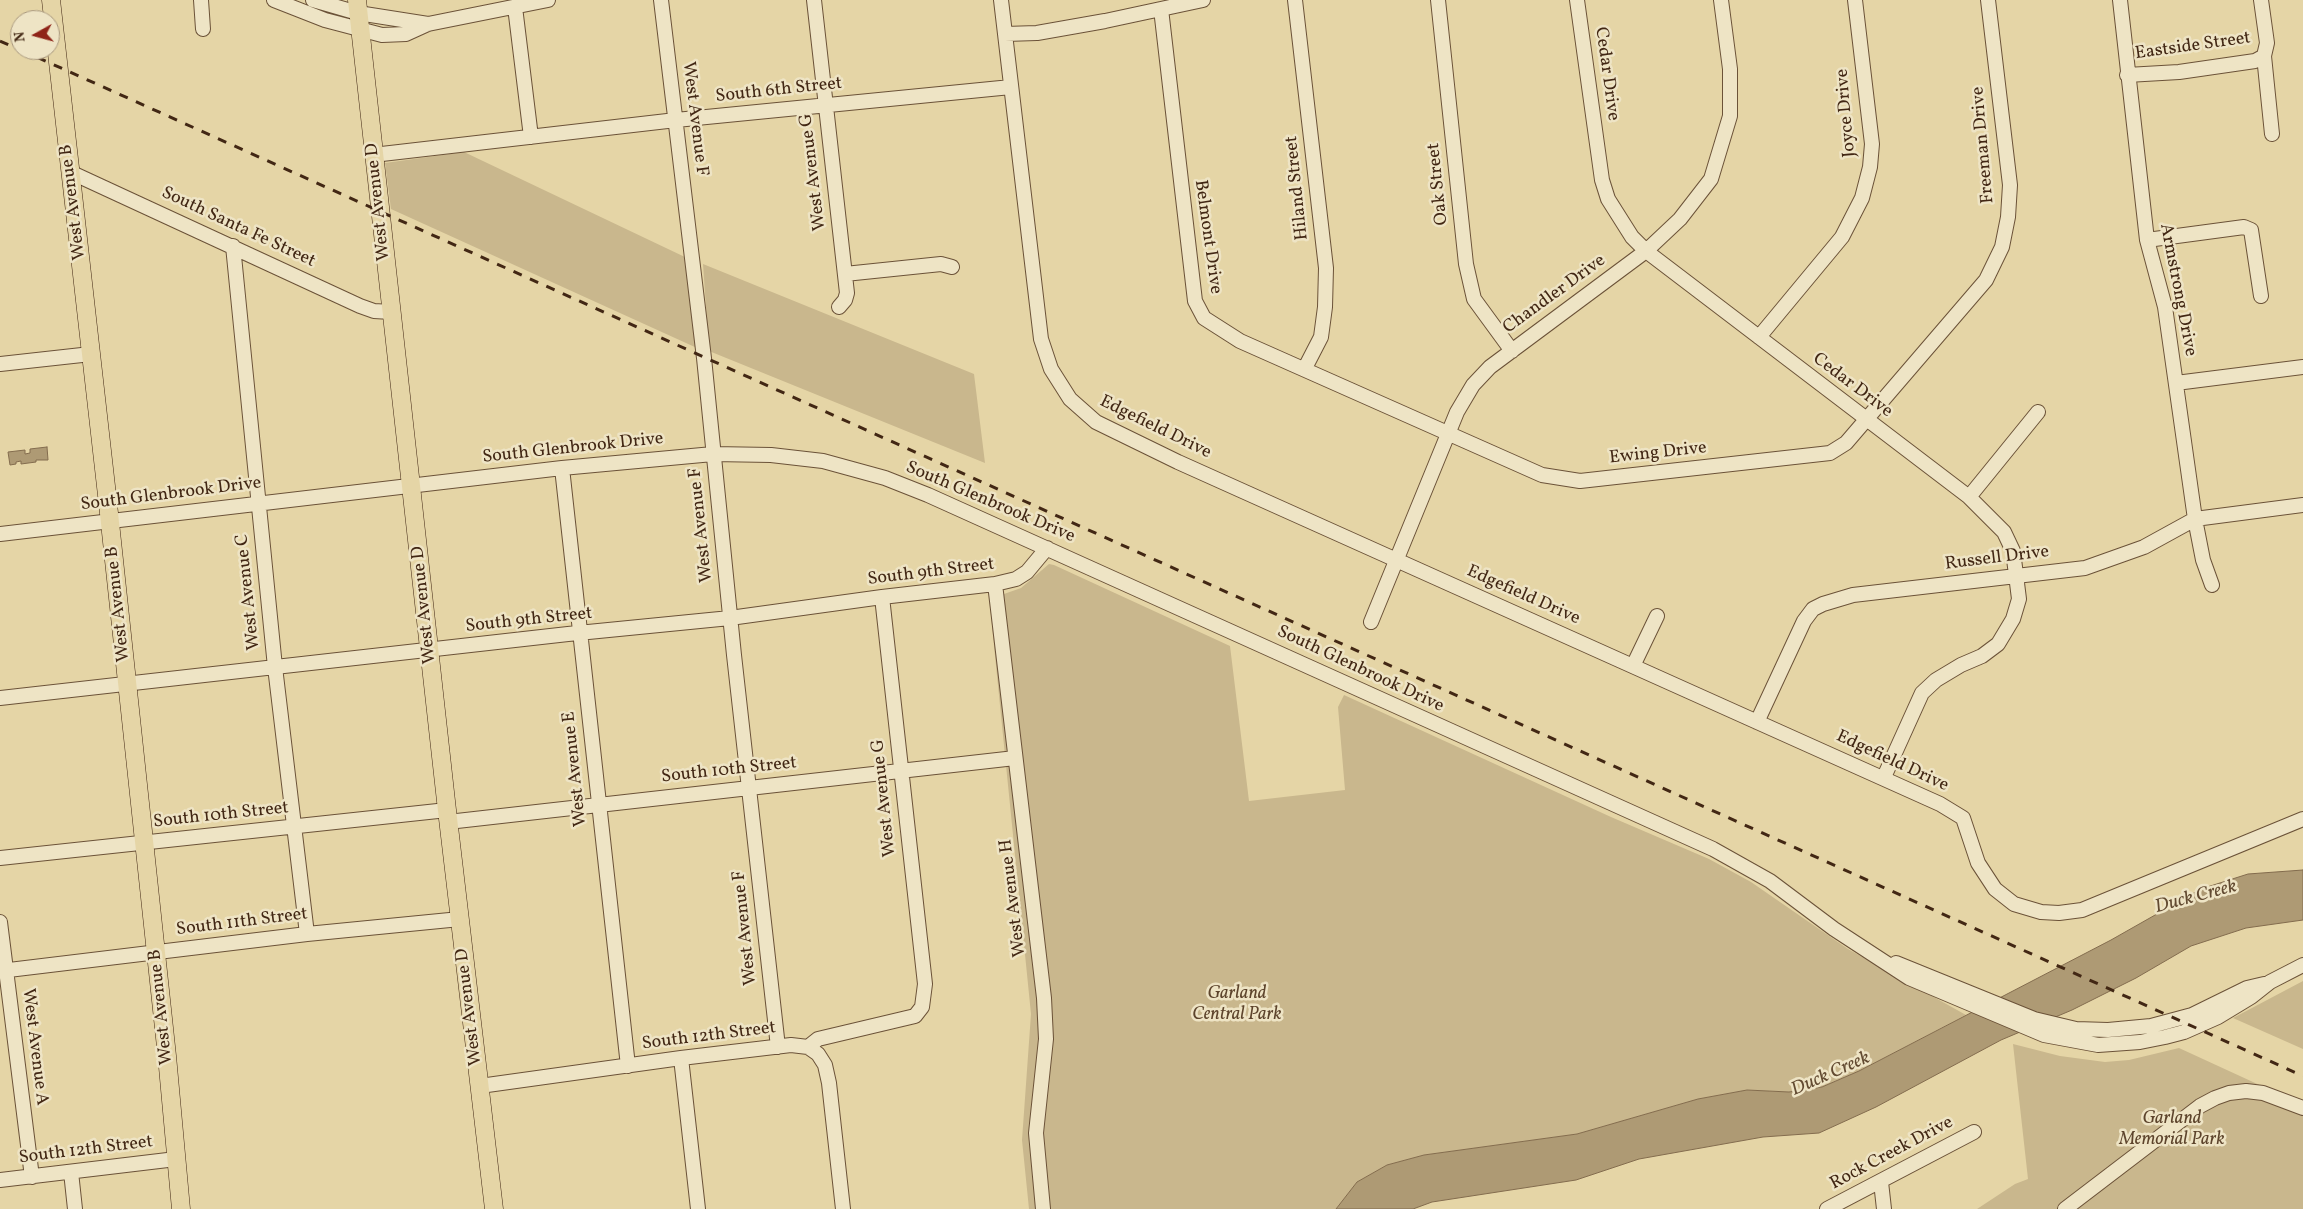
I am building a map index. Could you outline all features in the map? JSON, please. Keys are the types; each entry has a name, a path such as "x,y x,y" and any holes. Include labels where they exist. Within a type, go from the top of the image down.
{"main road":[{"name":"West Avenue B","path":"50,0 110,521 182,1209"},
{"name":"West Avenue D","path":"359,15 373,155 494,1209"}],"street":[{"path":"201,0 203,28"},
{"path":"274,0 359,15 428,24 548,0"},
{"path":"312,0 359,15"},
{"name":"West Avenue F","path":"660,0 676,120 778,1047"},
{"name":"West Avenue G","path":"814,0 847,293 845,300 839,307"},
{"name":"Edgefield Drive","path":"1002,0 1010,87 1041,339 1051,369 1070,400 1096,422 1178,462 1757,722 1884,777 1940,804 1963,818 1978,863 1995,889 2014,904 2041,912 2059,913 2082,910 2303,819"},
{"path":"1005,34 1037,33 1105,22 1203,0"},
{"name":"Hiland Street","path":"1296,0 1326,268 1325,307 1321,337 1305,368"},
{"name":"Oak Street","path":"1438,0 1466,264 1474,299 1512,350"},
{"name":"Cedar Drive","path":"1577,0 1604,186 1608,199 1632,237 1646,252 1969,497 2004,532 2013,551 2019,598 2013,618 1998,644 1982,656 1961,665 1936,680 1922,693 1884,777"},
{"name":"Chandler Drive","path":"1371,622 1457,412 1473,385 1490,366 1646,252 1680,219 1711,179 1730,116 1730,68 1721,0"},
{"name":"Joyce Drive","path":"1759,337 1842,237 1862,198 1870,167 1872,144 1854,0"},
{"name":"Freeman Drive","path":"1866,419 1986,280 2002,247 2008,217 2010,185 1988,0"},
{"name":"Armstrong Drive","path":"2120,0 2147,240 2165,307 2195,519 2203,560 2212,585"},
{"path":"2261,0 2267,43 2264,56 2272,134"},
{"path":"515,8 531,137"},
{"name":"Belmont Drive","path":"1161,9 1195,301 1204,318 1214,326 1240,340 1448,434"},
{"name":"Eastside Street","path":"2127,75 2179,72 2255,61 2264,56"},
{"name":"South 6th Street","path":"373,155 676,120 1010,87"},
{"name":"South Santa Fe Street","path":"70,172 360,306 374,311 391,312"},
{"path":"2147,240 2244,227 2251,230 2261,296"},
{"name":"West Avenue C","path":"233,246 275,667 307,934"},
{"path":"845,274 941,264 952,267"},
{"path":"0,364 91,354"},
{"path":"2176,383 2303,367"},
{"path":"1969,497 2038,412"},
{"name":"Ewing Drive","path":"1448,434 1542,475 1580,481 1830,453 1846,443 1866,419"},
{"name":"South Glenbrook Drive","path":"0,534 562,468 713,454 771,455 846,466 928,495 1474,743 1713,849 1770,881 1834,929 1909,978 1945,988 2034,1019 2076,1029 2108,1030 2151,1026 2192,1015 2247,988 2270,982"},
{"name":"West Avenue E","path":"562,468 628,1066"},
{"name":"Russell Drive","path":"1757,722 1804,621 1813,609 1823,604 1853,595 2085,568 2121,557 2144,547 2195,519 2303,505"},
{"name":"South 9th Street","path":"0,698 730,618 995,584 1016,579 1027,572 1047,548"},
{"name":"West Avenue H","path":"995,584 1044,998 1046,1039 1036,1133 1043,1209"},
{"name":"West Avenue G","path":"882,597 925,996"},
{"path":"1633,666 1657,616"},
{"name":"South 10th Street","path":"0,858 294,826 599,805 1015,758"},
{"name":"South 11th Street","path":"3,971 307,934 460,919"},
{"name":"West Avenue A","path":"0,922 3,971 32,1177"},
{"name":"South Glenbrook Drive","path":"1945,988 2020,1026 2059,1039 2098,1045 2140,1042 2184,1032 2218,1017 2251,997 2270,982 2303,965"},
{"name":"South 12th Street","path":"480,1086 681,1058 791,1045 808,1047 818,1039 915,1016 922,1007 925,996"},
{"path":"808,1047 818,1054 825,1065 829,1083 843,1209"},
{"path":"681,1058 698,1209"},
{"path":"2065,1209 2192,1112 2215,1098 2229,1093 2246,1091 2264,1093 2303,1108"},
{"name":"Rock Creek Drive","path":"1827,1209 1974,1132"},
{"name":"South 12th Street","path":"0,1180 176,1160"},
{"path":"71,1172 75,1209"},
{"path":"1881,1182 1884,1209"}],"green space":[{"path":"464,152 687,258 697,348 391,209 385,163"},
{"path":"703,264 974,374 985,463 709,351"},
{"name":"Garland Central Park","path":"1049,564 1230,646 1249,801 1345,790 1338,707 1344,695 1611,817 1709,859 1751,882 1848,949 1966,1015 1859,1071 1822,1087 1789,1092 1747,1090 1698,1099 1577,1134 1424,1155 1387,1165 1357,1182 1336,1209 1029,1209 1022,1140 1031,1014 989,596 1004,594 1021,588"},
{"path":"2303,981 2303,1049 2233,1018"},
{"name":"Garland Memorial Park","path":"2013,1044 2060,1056 2105,1062 2129,1060 2179,1048 2303,1105 2303,1209 1977,1209 2015,1184 2028,1179"}],"water":[{"path":"47,447 48,460 36,460 36,462 21,464 21,461 10,465 8,452 25,450 25,454 30,453 30,449"},
{"name":"Duck Creek","path":"2303,870 2303,920 2246,928 2191,946 2136,978 2072,1010 2001,1040 1876,1107 1819,1133 1763,1137 1639,1159 1576,1180 1432,1202 1413,1209 1336,1209 1357,1182 1387,1165 1424,1155 1577,1134 1698,1099 1747,1090 1789,1092 1822,1087 1859,1071 2111,940 2201,889 2248,874"}],"railway":[{"path":"0,41 10,46"},
{"path":"43,60 2303,1076"}]}
